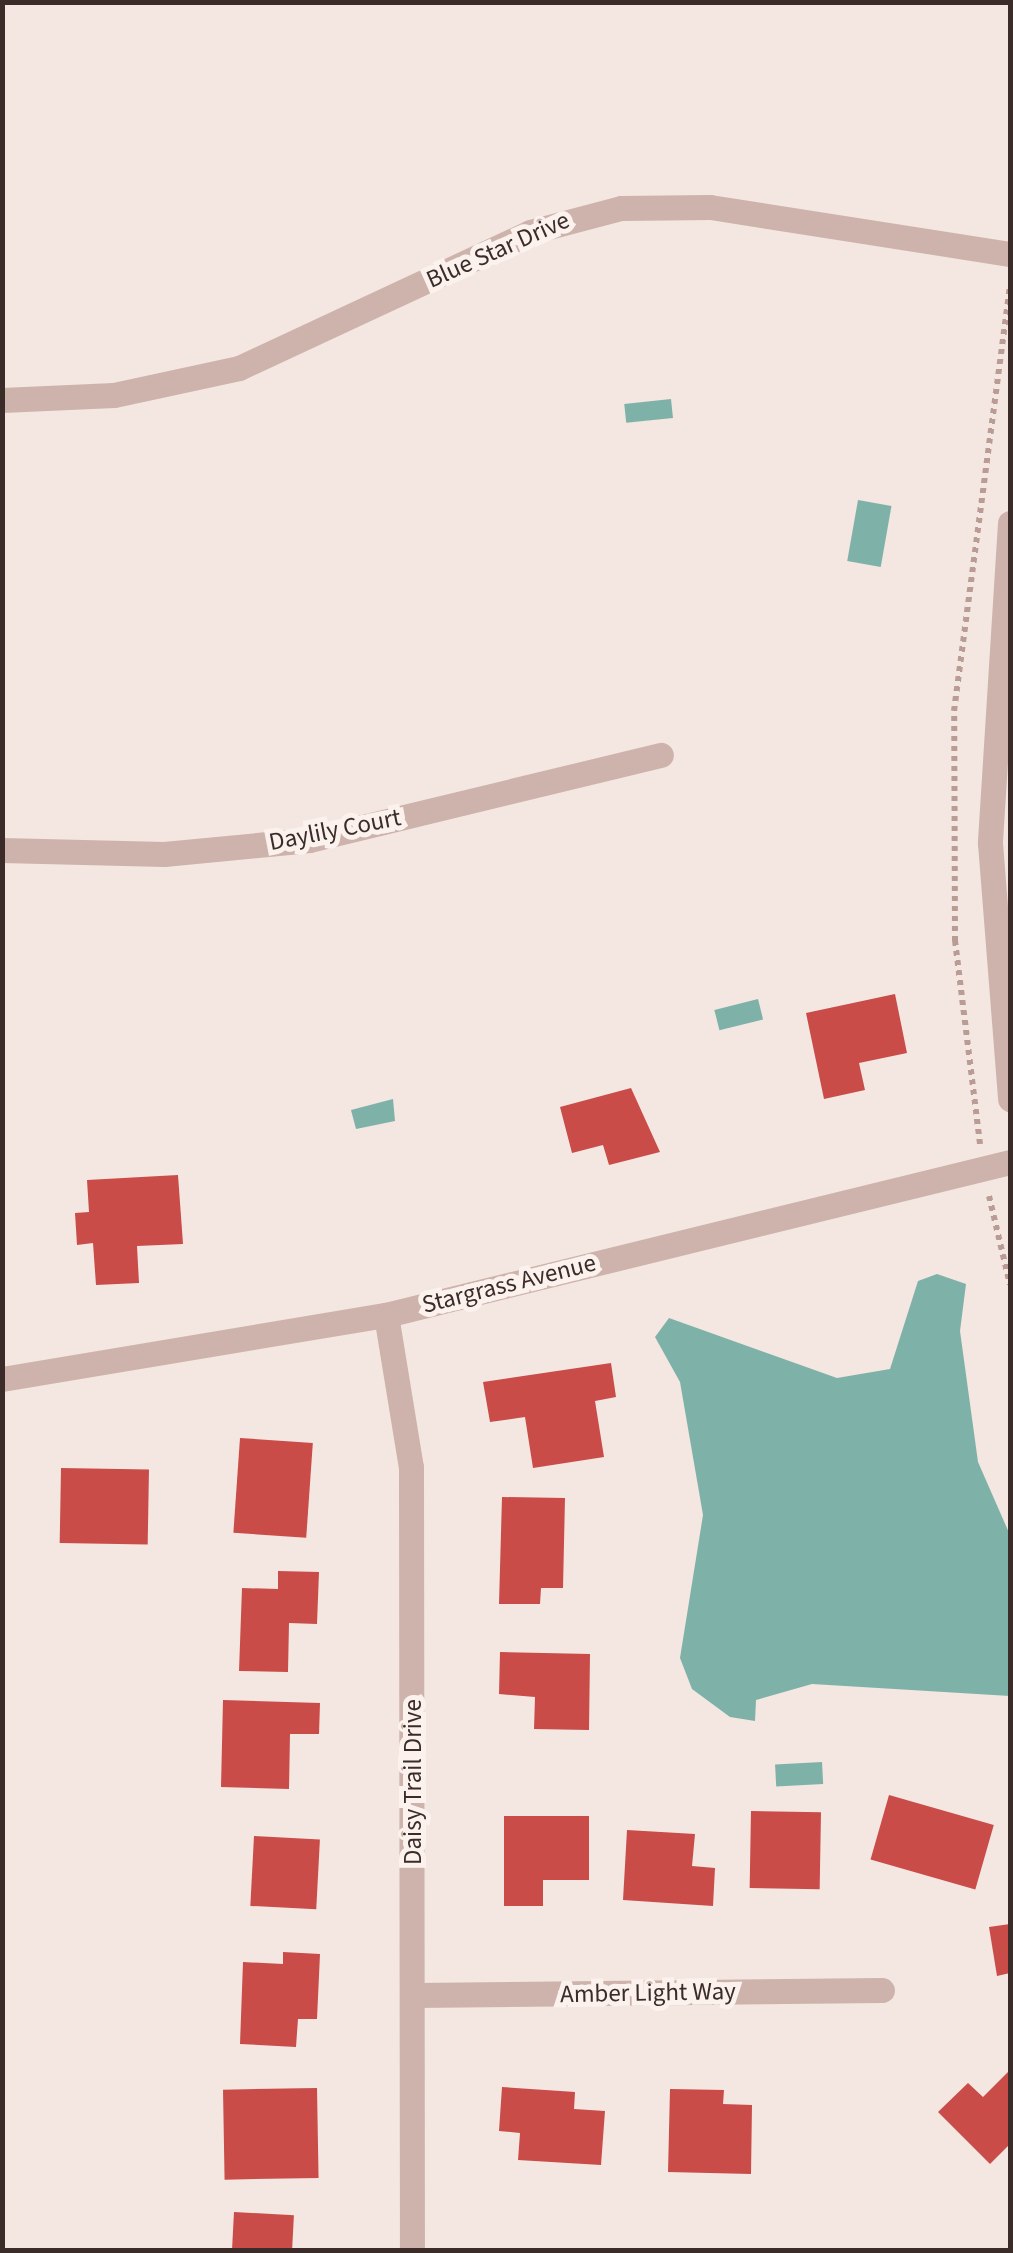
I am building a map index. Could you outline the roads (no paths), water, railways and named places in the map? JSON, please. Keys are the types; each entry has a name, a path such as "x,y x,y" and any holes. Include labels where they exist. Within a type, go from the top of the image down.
{"street":[{"name":"Blue Star Drive","path":"2,400 114,395 239,368 530,232 621,208 710,207 1010,254"},
{"path":"1010,523 990,843 1010,1099"},
{"name":"Daylily Court","path":"2,850 164,854 309,840 660,755"},
{"name":"Stargrass Avenue","path":"2,1379 386,1315 1010,1162"},
{"name":"Daisy Trail Drive","path":"386,1315 411,1467 415,1995 412,2250"},
{"name":"Amber Light Way","path":"415,1995 882,1990"}],"water":[{"path":"671,399 673,418 626,423 624,404"},
{"path":"858,500 891,506 881,567 847,561"},
{"path":"758,999 763,1019 719,1030 714,1010"},
{"path":"393,1099 395,1121 356,1129 351,1110"},
{"path":"937,1274 966,1284 960,1331 978,1462 1010,1535 1010,1696 812,1684 756,1700 755,1721 730,1717 692,1689 680,1658 703,1515 680,1382 655,1337 669,1318 837,1378 890,1369 918,1281"},
{"path":"822,1762 823,1784 776,1786 775,1764"}]}
